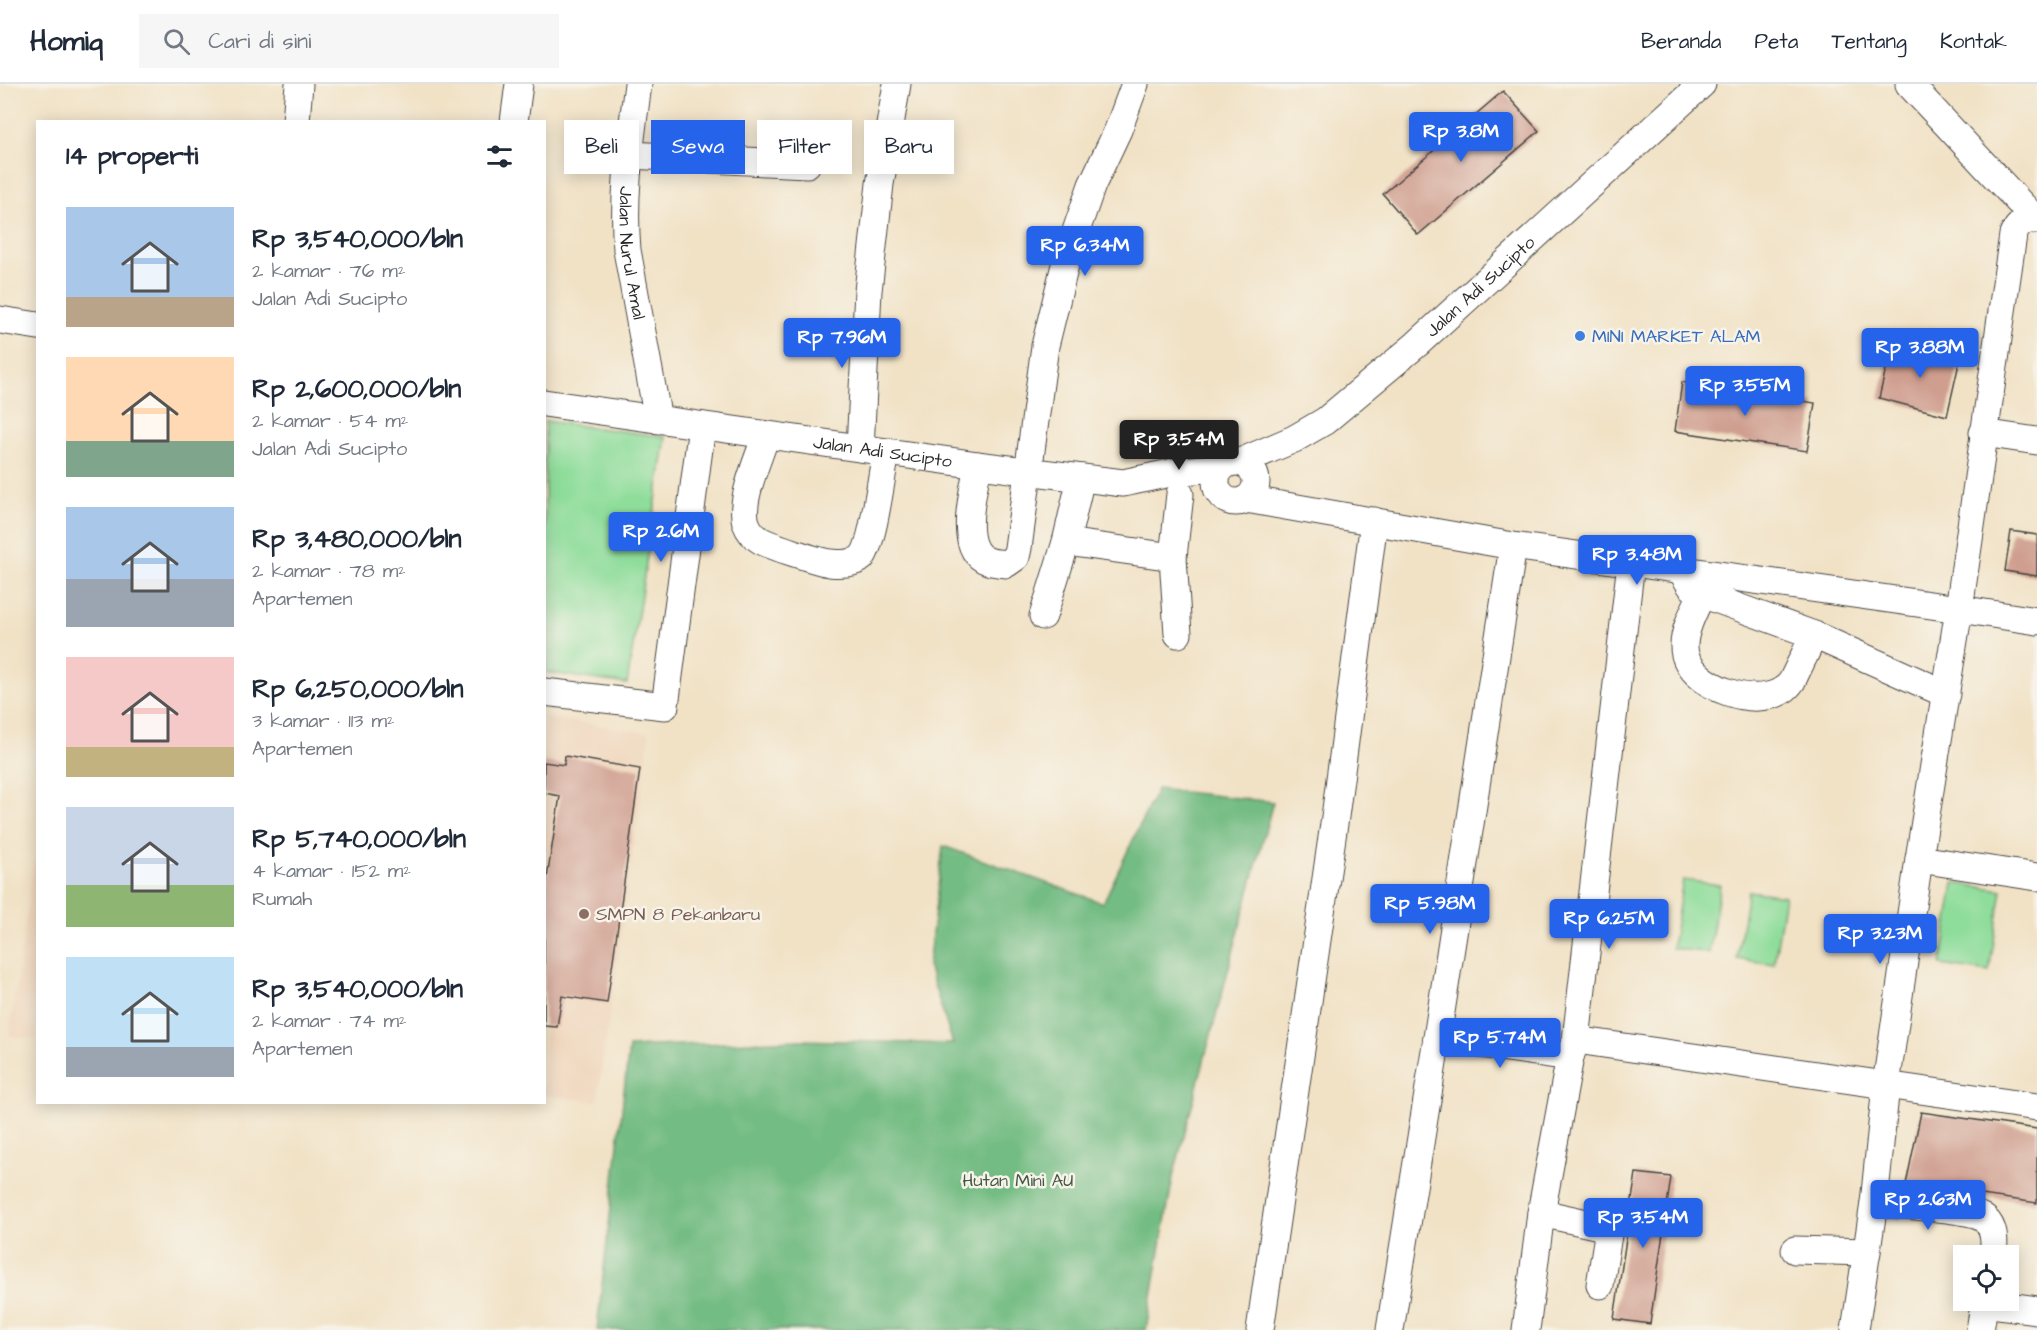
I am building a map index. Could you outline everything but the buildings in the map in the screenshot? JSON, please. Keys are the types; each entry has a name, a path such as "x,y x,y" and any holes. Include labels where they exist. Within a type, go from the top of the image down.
{"street":[{"path":"296,120 299,84"},
{"path":"514,120 519,84"},
{"name":"Jalan Nurul Amal","path":"633,120 638,84"},
{"path":"766,435 745,503 746,520 750,532 762,542 830,563 860,559 866,551 871,532 873,450 868,291 880,184 897,84"},
{"path":"978,465 969,520 970,542 974,551 981,557 988,561 1006,564 1016,557 1045,346 1066,257 1092,185 1118,130 1135,84"},
{"name":"Jalan Adi Sucipto","path":"546,403 978,465 1124,483 1175,472 1231,465 1294,439 1325,422 1417,344 1702,84"},
{"path":"1909,84 2036,219"},
{"path":"639,156 757,161"},
{"name":"Jalan Nurul Amal","path":"627,174 624,210 627,250 658,420"},
{"path":"1855,1330 1868,1252 1886,1085 1959,609 2013,235 2017,226 2025,220 2036,219"},
{"path":"0,320 36,326"},
{"path":"546,692 666,706 702,426"},
{"path":"1983,433 2037,441"},
{"path":"1231,465 1246,465 1255,476 1255,489 1236,500"},
{"path":"1043,616 1066,542 1081,478"},
{"path":"1124,483 1180,494 1374,521 1513,546 2037,621"},
{"path":"1178,634 1173,557 1180,494"},
{"path":"1260,1330 1335,817 1374,521"},
{"path":"1066,542 1173,557"},
{"path":"1390,1330 1513,546"},
{"path":"1526,1330 1541,1213 1573,1048 1631,562"},
{"path":"1680,570 1691,586 1702,594 1814,635 1946,694"},
{"path":"1702,594 1684,646 1688,663 1697,674 1727,692 1749,698 1780,693 1792,681 1814,635"},
{"path":"1919,859 2037,877"},
{"path":"1437,1038 1573,1048 1886,1085 2037,1107"},
{"path":"1874,1203 1962,1212 1982,1217 1992,1228 1994,1245"},
{"path":"1541,1213 1600,1226 1608,1234 1600,1285"},
{"path":"1795,1250 1868,1252"},
{"path":"2019,1307 2037,1310"},
{"path":"1980,1330 1983,1311"}],"shaded area":[{"name":"SMPN 8 Pekanbaru","path":"546,717 650,733 597,1102 546,1095"},
{"path":"36,849 36,1039 9,1036"}],"green space":[{"path":"546,421 666,437 627,684 546,672"},
{"name":"Hutan Mini AU","path":"1157,789 1273,802 1173,1177 1146,1330 597,1330 629,1047 800,1040 953,1044 928,966 943,846 1103,903"},
{"path":"1683,880 1720,885 1709,953 1672,948"},
{"path":"1954,883 2002,890 1989,972 1941,965"},
{"path":"1748,891 1785,896 1774,964 1737,959"}],"place":[{"name":"MINI MARKET ALAM","path":"1580,336"},
{"name":"SMPN 8 Pekanbaru","path":"584,914"}]}
